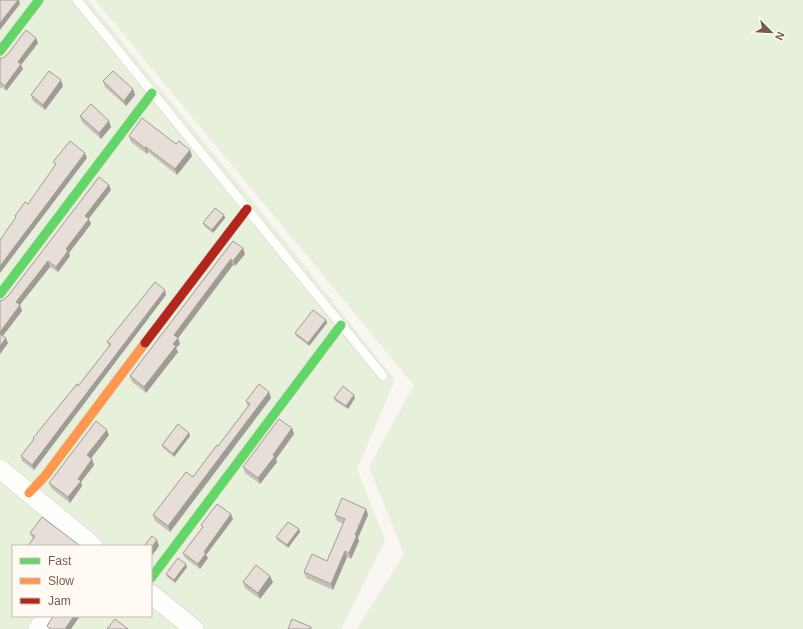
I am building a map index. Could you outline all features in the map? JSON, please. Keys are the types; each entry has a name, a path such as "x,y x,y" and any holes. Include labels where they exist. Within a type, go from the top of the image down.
{"street":[{"path":"0,51 39,0"},
{"path":"0,294 152,93"},
{"path":"29,493 45,476 247,209"},
{"path":"152,577 342,325"},
{"path":"0,469 92,545"},
{"path":"152,595 194,629"},
{"path":"38,629 45,617"}],"lane":[{"path":"77,0 383,376"}],"green space":[{"path":"0,0 88,0 278,232 395,380 357,469 385,540 341,629 0,629"},
{"path":"95,0 803,0 803,629 357,629 404,554 369,467 414,385"}],"building":[{"path":"0,0 18,0 0,23"},
{"path":"26,30 36,38 18,62 21,64 5,86 0,82 0,58 3,58 8,54"},
{"path":"49,71 61,80 43,105 31,95"},
{"path":"113,71 133,89 124,101 103,81"},
{"path":"91,104 109,121 99,133 80,116"},
{"path":"142,118 176,144 179,141 190,150 175,169 129,136"},
{"path":"70,141 85,153 0,266 0,240 25,202 28,204 56,164 53,162"},
{"path":"99,177 109,185 85,216 89,219 66,249 68,251 56,267 48,261 16,302 20,305 0,332 0,301 8,296"},
{"path":"215,208 224,215 212,230 203,223"},
{"path":"233,241 243,248 233,261 231,259 174,335 178,338 173,344 176,346 144,387 130,376"},
{"path":"155,282 165,290 32,465 21,456 34,439 33,438 77,384 78,386 111,344 107,342"},
{"path":"313,310 326,320 308,343 295,333"},
{"path":"0,334 6,338 0,346"},
{"path":"259,384 269,392 168,526 153,515 186,472 193,477 250,404 246,401"},
{"path":"343,386 354,395 346,406 334,398"},
{"path":"279,419 292,428 273,455 275,456 258,478 243,467"},
{"path":"96,421 107,430 87,455 92,459 78,479 81,481 68,497 49,483"},
{"path":"178,424 189,433 173,454 162,445"},
{"path":"342,498 366,509 349,553 345,551 331,584 304,572 312,554 327,561 345,519 335,515"},
{"path":"217,504 231,514 204,552 206,553 198,564 183,553 203,527 201,525"},
{"path":"42,517 79,545 29,545 35,536 30,533"},
{"path":"288,522 299,529 287,545 276,537"},
{"path":"152,536 157,540 152,547 152,545 145,545"},
{"path":"178,558 186,564 174,580 166,574"},
{"path":"256,565 270,576 258,593 243,582"},
{"path":"52,617 73,617 65,629 50,629 47,626"},
{"path":"115,619 128,629 107,629"},
{"path":"292,619 311,627 311,629 288,629"}],"traffic: fast":[{"path":"0,51 39,0"},
{"path":"0,294 152,93"},
{"path":"152,577 341,325"}],"traffic: slow":[{"path":"29,493 45,476 145,343"}],"traffic: jam":[{"path":"145,343 247,209"}]}
